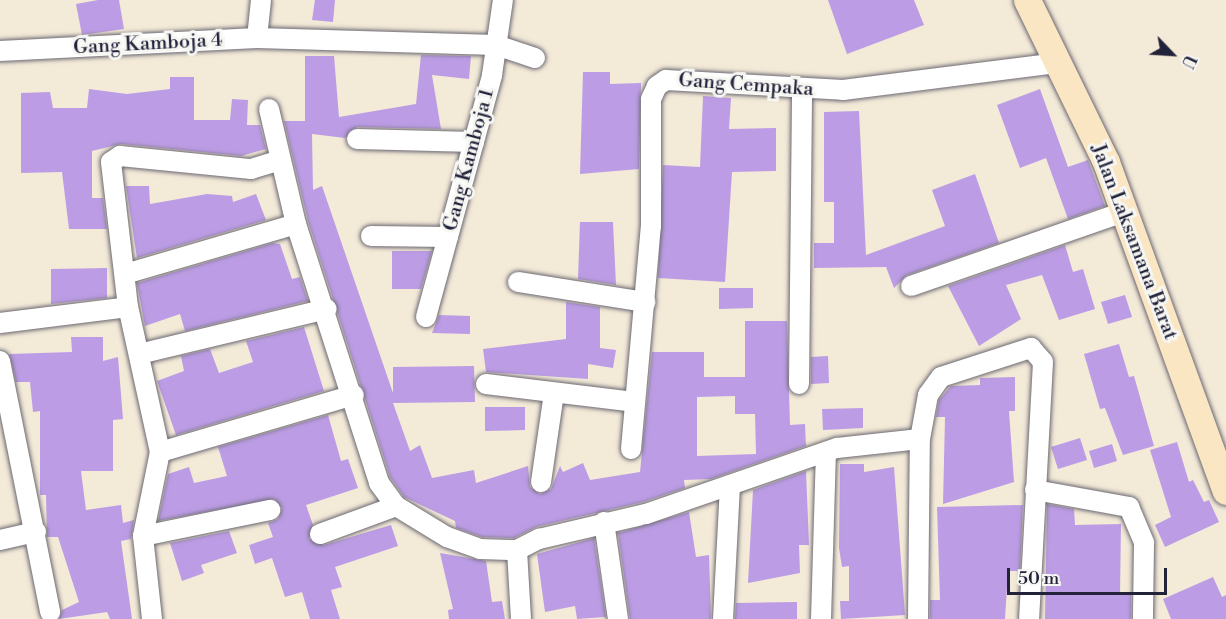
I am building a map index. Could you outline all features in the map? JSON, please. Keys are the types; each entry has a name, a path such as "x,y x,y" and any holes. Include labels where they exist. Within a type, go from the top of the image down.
{"main road":[{"name":"Jalan Laksamana Barat","path":"1027,0 1106,162 1226,491"}],"street":[{"path":"257,38 261,0"},
{"name":"Gang Kamboja 1","path":"426,317 474,142 496,45 503,0"},
{"name":"Gang Kamboja 4","path":"0,51 257,38 496,45 535,58"},
{"name":"Gang Cempaka","path":"631,448 645,302 651,99 657,86 666,80 802,90 843,90 1056,63"},
{"path":"799,384 802,90"},
{"path":"269,109 278,161 296,224 327,309 379,483 396,506 480,549 517,550 730,485 826,452 920,439"},
{"path":"357,139 474,142"},
{"path":"152,619 143,536 160,452 128,307 114,156 214,169 251,168 278,161"},
{"path":"911,286 1124,212"},
{"path":"125,274 296,224"},
{"path":"371,236 448,237"},
{"path":"518,282 645,302"},
{"path":"0,323 128,307"},
{"path":"139,354 327,309"},
{"path":"918,619 920,439 936,380 1036,350 1043,362 1029,619"},
{"path":"0,361 36,532 50,612"},
{"path":"486,384 634,402"},
{"path":"542,482 554,393"},
{"path":"160,452 354,395"},
{"path":"821,619 826,452"},
{"path":"723,619 730,485"},
{"path":"1035,490 1129,507 1144,543 1143,619"},
{"path":"320,534 396,506"},
{"path":"143,536 270,510"},
{"path":"604,522 618,619"},
{"path":"0,540 36,532"},
{"path":"517,550 521,619"}],"building":[{"path":"98,0 119,0 124,29 82,35 76,4"},
{"path":"315,0 335,0 333,22 312,20"},
{"path":"828,0 914,0 924,25 847,54"},
{"path":"421,55 471,56 469,79 432,75 441,129 357,127 345,138 312,134 313,190 322,186 393,393 393,367 474,366 475,402 393,403 410,451 420,445 432,478 474,470 476,483 528,466 530,487 540,494 551,489 560,466 563,472 583,463 590,480 640,472 652,352 704,352 704,377 745,377 745,321 787,321 790,425 805,424 806,446 711,479 684,480 685,488 643,502 536,527 514,538 482,537 456,528 455,521 404,497 390,477 308,221 284,121 305,121 305,56 334,56 339,117 416,104","holes":["735,396 735,414 755,414 756,454 697,456 697,397"]},
{"path":"583,72 610,72 610,84 641,83 639,169 580,174"},
{"path":"170,77 194,77 194,120 230,120 232,99 248,100 247,125 260,125 266,149 241,156 121,144 92,151 92,198 103,198 107,229 69,229 62,172 21,173 21,93 50,92 53,108 87,108 89,89 127,94 170,89"},
{"path":"1040,89 1068,167 1088,160 1105,206 1068,219 1046,158 1020,168 997,105"},
{"path":"703,96 731,98 729,129 776,128 776,171 732,172 725,282 658,278 663,165 700,167"},
{"path":"859,111 866,255 945,226 932,190 975,174 999,243 907,275 894,288 886,267 814,268 814,243 834,243 834,202 824,202 824,112"},
{"path":"126,186 149,186 150,204 207,194 232,196 233,202 256,194 266,220 137,258"},
{"path":"580,222 613,222 616,285 578,279"},
{"path":"273,243 280,244 292,279 300,277 308,301 185,331 180,314 145,326 137,283"},
{"path":"1065,245 1073,272 1083,269 1095,309 1059,320 1042,275 1006,285 1021,319 979,346 948,286"},
{"path":"392,251 432,251 421,289 392,289"},
{"path":"107,268 107,298 51,304 51,269"},
{"path":"719,288 753,288 753,308 719,309"},
{"path":"1125,295 1132,317 1108,324 1101,302"},
{"path":"566,302 600,307 600,348 616,350 613,368 588,364 588,379 486,372 483,349 566,339"},
{"path":"439,315 470,316 470,334 432,333"},
{"path":"304,327 324,391 176,435 157,381 184,371 181,356 210,349 219,373 253,362 246,341"},
{"path":"71,337 103,337 103,361 118,357 123,419 113,420 113,471 81,471 86,510 121,505 123,523 134,520 131,539 121,541 132,619 110,619 107,612 59,619 62,610 79,602 58,537 47,537 46,495 40,495 40,411 33,412 30,382 16,382 9,354 72,352"},
{"path":"1119,344 1129,377 1134,376 1154,446 1123,455 1105,408 1100,409 1084,354"},
{"path":"828,356 829,383 811,384 811,357"},
{"path":"1015,377 1015,411 1009,411 1014,482 943,504 945,417 936,417 939,400 951,386 980,385 980,378"},
{"path":"485,407 525,407 525,430 485,431"},
{"path":"863,408 863,428 823,430 822,409"},
{"path":"328,415 341,461 348,459 358,488 306,505 313,525 309,539 324,545 391,525 398,546 335,567 342,587 331,590 340,619 310,619 302,592 285,597 272,558 255,564 249,545 273,537 268,523 278,519 282,508 274,499 158,521 168,474 189,467 194,483 227,476 218,447"},
{"path":"1080,438 1087,460 1058,469 1051,447"},
{"path":"1177,442 1189,482 1193,480 1204,502 1209,500 1219,522 1165,547 1155,525 1171,517 1150,450"},
{"path":"1112,444 1117,461 1094,468 1089,451"},
{"path":"840,464 864,464 864,472 894,467 905,615 841,619 840,601 849,601 849,566 842,567 839,548"},
{"path":"806,471 809,545 799,545 800,573 748,583 753,490"},
{"path":"1047,504 1074,509 1075,525 1121,524 1120,595 1131,595 1131,619 1045,619"},
{"path":"1023,505 1020,571 1008,571 1005,619 930,619 930,600 940,600 937,507"},
{"path":"689,512 696,557 709,555 711,619 630,619 618,533"},
{"path":"229,531 237,553 201,565 204,573 182,581 170,543"},
{"path":"594,538 606,617 577,619 575,606 545,612 537,554"},
{"path":"440,553 486,561 492,602 502,601 505,619 449,619 448,610 453,609"},
{"path":"1213,577 1222,597 1226,595 1226,619 1171,619 1163,599"},
{"path":"797,602 797,619 735,619 736,603"}]}
